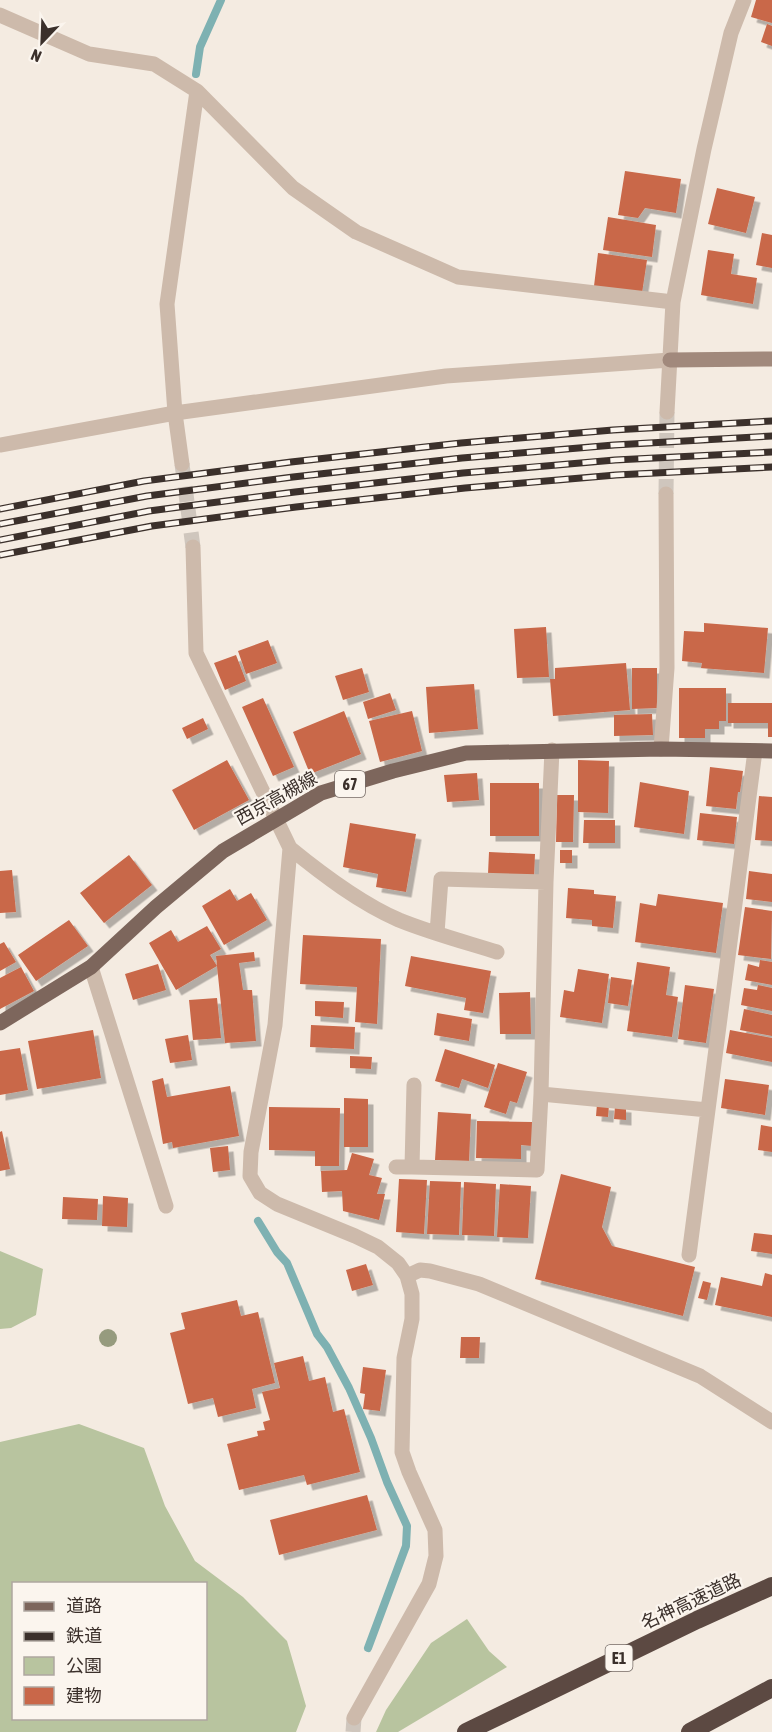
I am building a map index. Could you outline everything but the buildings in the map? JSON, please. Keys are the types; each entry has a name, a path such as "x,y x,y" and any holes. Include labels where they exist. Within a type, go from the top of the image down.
{"highway":[{"name":"名神高速道路","path":"466,1732 772,1586"},
{"path":"690,1732 772,1688"}],"main road":[{"name":"西京高槻線","path":"0,1023 91,968 156,907 222,850 321,793 393,771 466,753 661,748 772,752"}],"street":[{"path":"666,412 673,302 706,137 731,33 744,0"},
{"path":"0,15 89,54 154,64 197,91 293,188 356,232 458,277 673,302"},
{"path":"182,464 175,413 167,304 197,91"},
{"path":"0,445 175,413 446,376 670,360 772,359"},
{"path":"661,748 667,668 666,494"},
{"path":"194,547 196,653 290,848 331,879 382,912 497,952"},
{"path":"396,1167 537,1170 542,1094 546,882 552,750"},
{"path":"689,1255 755,751"},
{"path":"290,848 275,1025 251,1152 250,1176 260,1193 277,1204 378,1247 398,1263 407,1276 412,1294 412,1319 404,1358 402,1452 435,1530 436,1556 429,1584 354,1718"},
{"path":"438,933 441,879 546,882"},
{"path":"91,968 166,1206"},
{"path":"412,1167 414,1085"},
{"path":"542,1094 708,1110"},
{"path":"407,1276 420,1270 430,1271 479,1284 700,1376 772,1422"}],"green space":[{"path":"0,1251 43,1269 36,1315 11,1328 0,1329"},
{"path":"79,1424 144,1448 165,1506 195,1561 243,1597 287,1641 306,1706 296,1732 0,1732 0,1442"},
{"path":"467,1619 489,1651 507,1667 398,1732 376,1732 386,1710 431,1643"}],"waterway":[{"path":"196,74 200,47 221,0"},
{"path":"258,1221 277,1252 287,1263 317,1334 327,1347 349,1388 407,1526 406,1546 368,1648"}],"tunnel":[{"path":"666,494 667,412"},
{"path":"182,464 193,547"},
{"path":"353,1732 354,1718"}],"railway":[{"path":"0,509 144,481 291,462 461,443 613,430 772,421"},
{"path":"0,524 147,496 293,477 462,458 614,445 772,436"},
{"path":"0,540 149,511 295,492 463,473 615,460 772,452"},
{"path":"0,555 152,526 296,507 465,488 616,475 772,467"}]}
